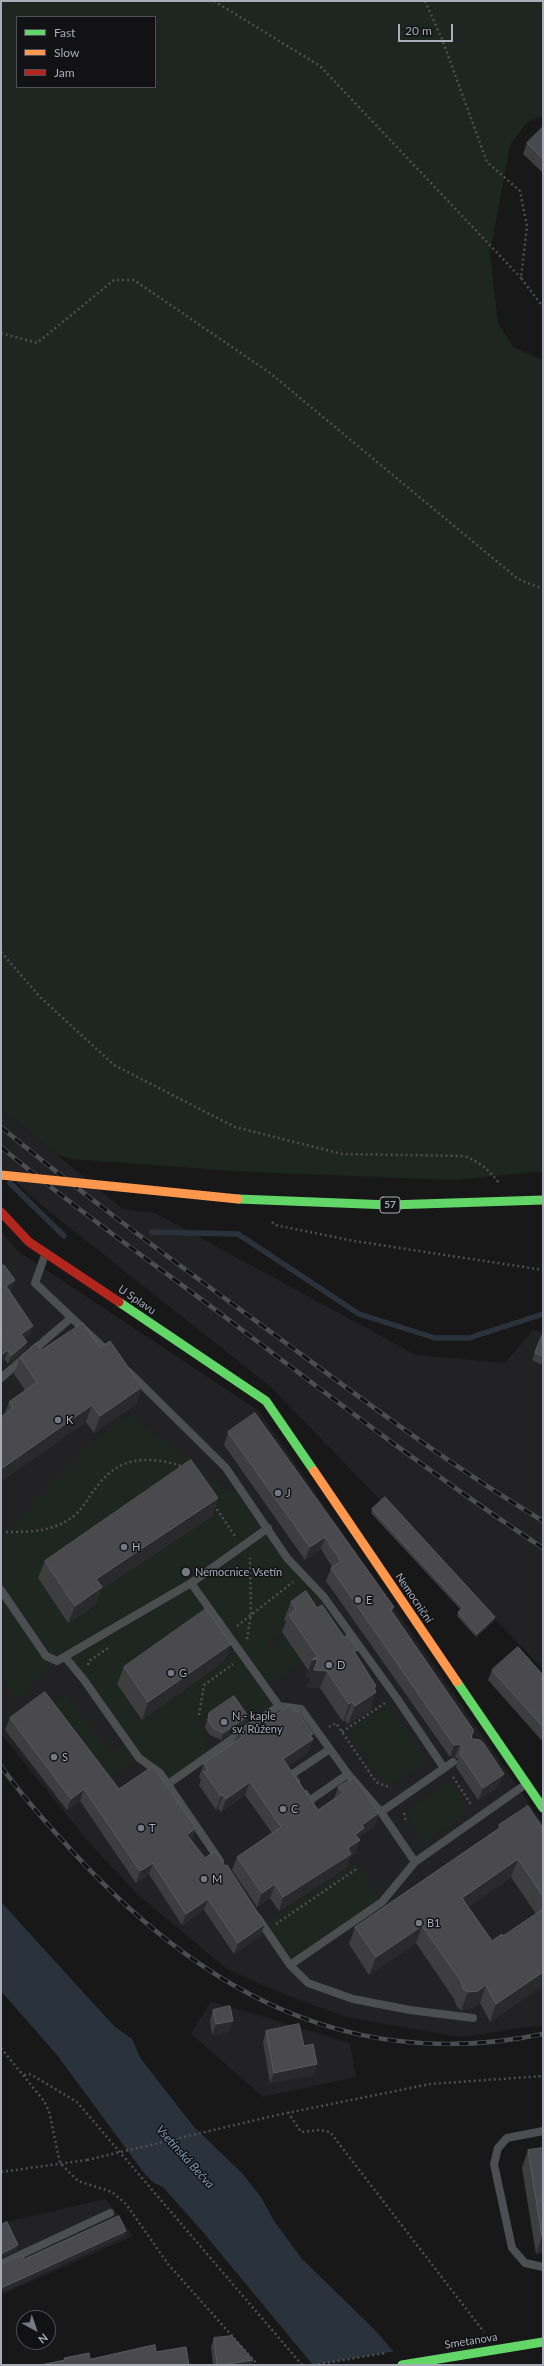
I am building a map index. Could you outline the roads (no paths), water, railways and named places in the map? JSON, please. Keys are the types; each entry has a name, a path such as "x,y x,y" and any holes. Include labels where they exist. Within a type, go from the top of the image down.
{"street":[{"name":"57","path":"1,1175 238,1199 380,1205 510,1203 543,1200"},
{"name":"U Splavu","path":"1,1212 30,1242 266,1402"},
{"name":"Nemocniční","path":"266,1402 489,1737 543,1808"},
{"name":"Smetanova","path":"402,2365 473,2352 543,2342"}],"lane":[{"path":"46,1253 35,1283 121,1364 226,1468 287,1558 304,1574 324,1597 396,1696 444,1768"},
{"path":"1,1378 71,1318"},
{"path":"1,1590 46,1656 57,1661 191,1583 268,1528"},
{"path":"191,1583 226,1634 280,1706"},
{"path":"65,1657 84,1680 139,1758 160,1773 224,1867"},
{"path":"168,1784 280,1706 300,1709 320,1734 348,1774 381,1812 415,1862"},
{"path":"330,1749 291,1775 309,1801 348,1774"},
{"path":"381,1812 453,1762"},
{"path":"290,1965 382,1902 415,1862 526,1784"},
{"path":"254,1912 290,1965 308,1983 353,1999 410,2010 473,2018"},
{"path":"541,2267 525,2263 512,2248 494,2164 498,2148 507,2138 543,2131"},
{"path":"1,2264 110,2213"}],"water":[{"name":"Vsetínská Bečva","path":"1,1902 114,2026 132,2039 141,2059 194,2127 241,2172 261,2197 274,2221 302,2259 375,2330 401,2360 313,2365 202,2231 163,2187 154,2183 144,2173 57,2055 1,1991"}],"waterway":[{"path":"10,1183 64,1236"},
{"path":"152,1232 238,1234 359,1314 435,1338 469,1338 543,1314"}],"railway":[{"path":"1,1127 136,1233 373,1407 508,1500 543,1521"},
{"path":"1,1147 84,1212 382,1435 462,1493 543,1548"},
{"path":"1,1766 31,1805 112,1893 164,1938 219,1977 277,2007 338,2029 402,2042 471,2043 543,2034"}],"place":[{"name":"K","path":"58,1420"},
{"name":"J","path":"278,1493"},
{"name":"H","path":"124,1547"},
{"name":"Nemocnice Vsetín","path":"186,1572"},
{"name":"E","path":"358,1600"},
{"name":"D","path":"329,1665"},
{"name":"G","path":"171,1673"},
{"name":"N - kaple sv. Růženy","path":"224,1722"},
{"name":"S","path":"54,1757"},
{"name":"C","path":"283,1809"},
{"name":"T","path":"141,1828"},
{"name":"M","path":"204,1879"},
{"name":"B1","path":"419,1923"}]}
